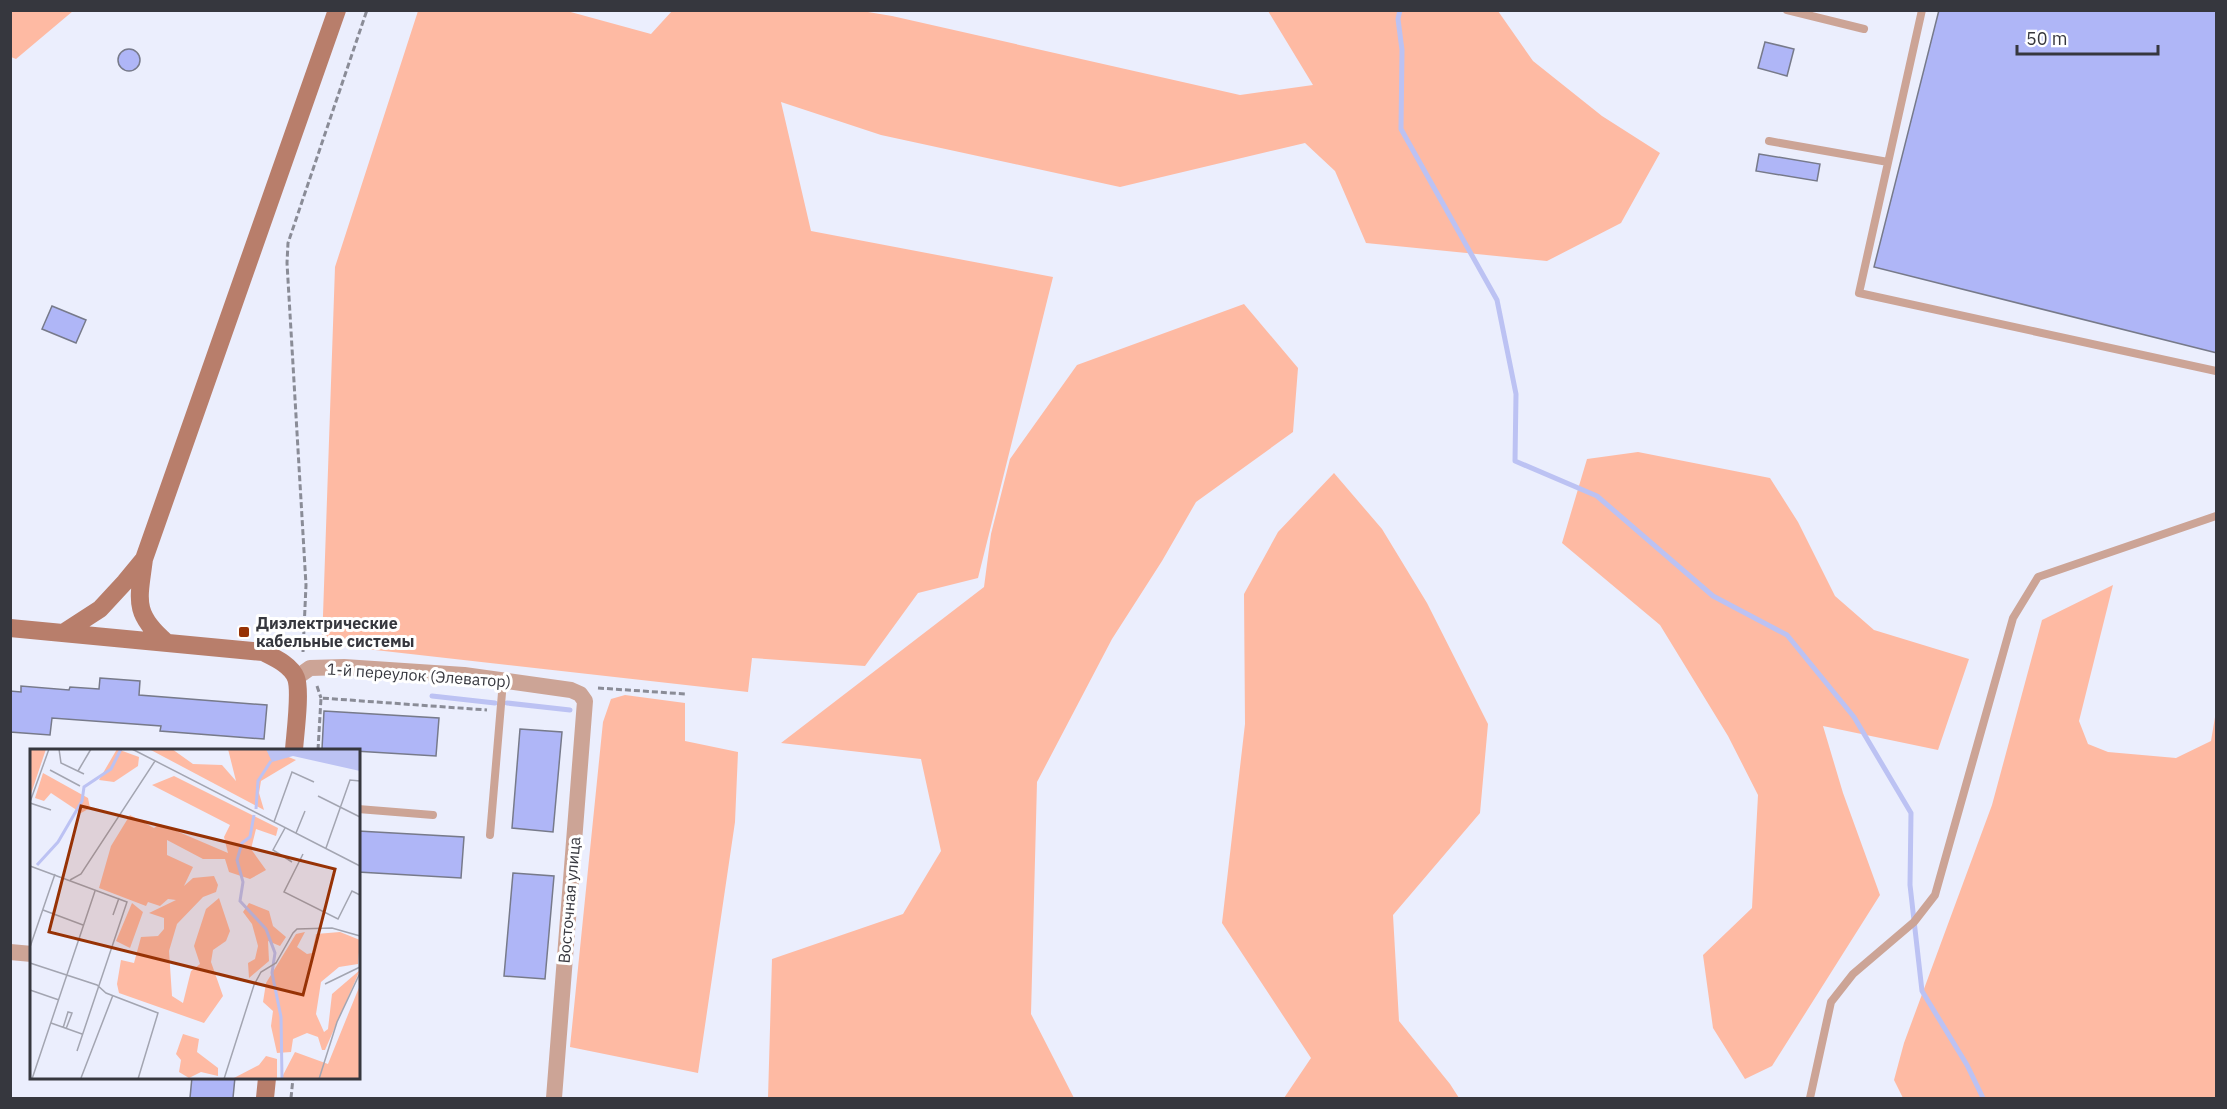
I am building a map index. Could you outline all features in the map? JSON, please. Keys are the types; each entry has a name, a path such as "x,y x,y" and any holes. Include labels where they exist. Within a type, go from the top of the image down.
{"street":[{"path":"166,642 148,627 139,603 144,559 337,10"},
{"path":"63,633 100,609 144,559"},
{"path":"10,628 263,652 281,660 296,678 294,749"},
{"name":"1-й переулок (Элеватор)","path":"296,678 310,668 344,667 464,675 571,690 583,698"},
{"name":"Восточная улица","path":"554,1098 583,698"},
{"path":"10,952 30,954"},
{"path":"265,1098 267,1079"}],"lane":[{"path":"1787,10 1864,29"},
{"path":"1922,10 1859,293 2217,371"},
{"path":"1769,141 1888,162"},
{"path":"1810,1098 1831,1002 1853,974 1914,922 1935,895 2013,618 2038,577 2217,516"},
{"path":"490,835 503,681"},
{"path":"360,809 433,815"}],"path":[{"path":"296,678 304,649 306,585 287,275 288,243 367,10"},
{"path":"583,698 594,688 687,694"},
{"path":"318,749 321,699 501,711"},
{"path":"291,1098 293,1079"}],"shaded area":[{"path":"11,10 73,11 16,59 11,57"},
{"path":"856,10 892,16 1240,95 1313,85 1268,11 1498,11 1533,61 1602,116 1660,153 1621,223 1547,261 1366,243 1335,171 1305,143 1120,187 881,135 781,102 811,231 1053,277 978,578 918,593 865,666 752,658 748,692 322,644 335,267 418,11 567,11 651,34 672,11"},
{"path":"1244,304 1298,368 1293,432 1196,502 1162,561 1112,639 1037,782 1031,1014 1074,1098 768,1098 772,959 903,914 941,851 921,759 781,743 984,587 991,534 1010,459 1077,365"},
{"path":"1638,452 1770,478 1798,522 1835,596 1874,630 1969,659 1938,750 1823,726 1843,793 1880,895 1772,1066 1745,1079 1713,1028 1703,955 1752,908 1758,795 1728,736 1660,625 1562,543 1587,459"},
{"path":"1334,473 1382,529 1427,603 1488,724 1480,813 1393,915 1399,1021 1459,1098 1284,1098 1311,1058 1222,923 1245,724 1244,594 1278,532"},
{"path":"2113,585 2079,721 2088,744 2108,752 2176,758 2211,741 2216,711 2216,1098 1903,1098 1894,1080 1904,1043 1992,805 2042,620"},
{"path":"625,695 685,703 685,741 738,752 735,822 698,1073 570,1047 603,722 611,699"}],"building":[{"path":"1939,10 2217,10 2217,353 1874,267"},
{"path":"1765,42 1794,49 1787,76 1758,68"},
{"path":"125,49 133,49 140,56 140,64 133,71 125,71 118,64 118,56"},
{"path":"1759,154 1820,164 1817,181 1756,171"},
{"path":"52,306 86,320 76,343 42,329"},
{"path":"100,678 140,681 139,695 267,705 264,739 160,731 161,726 52,718 50,735 10,732 10,691 21,692 21,686 69,690 70,687 99,689"},
{"path":"324,711 439,718 436,756 360,751 360,749 322,749"},
{"path":"520,729 562,732 553,832 512,828"},
{"path":"360,831 464,837 461,878 360,872"},
{"path":"513,873 554,876 545,979 504,976"},
{"path":"192,1079 235,1079 233,1098 190,1098"}],"waterway":[{"path":"1400,10 1398,19 1402,50 1401,129 1497,300 1516,394 1515,461 1597,496 1713,596 1787,635 1854,717 1911,813 1910,885 1922,991 1967,1065 1983,1098"},
{"path":"432,696 495,703"},
{"path":"507,703 570,710"}],"place":[{"name":"Диэлектрические кабельные системы","path":"244,632"}]}
